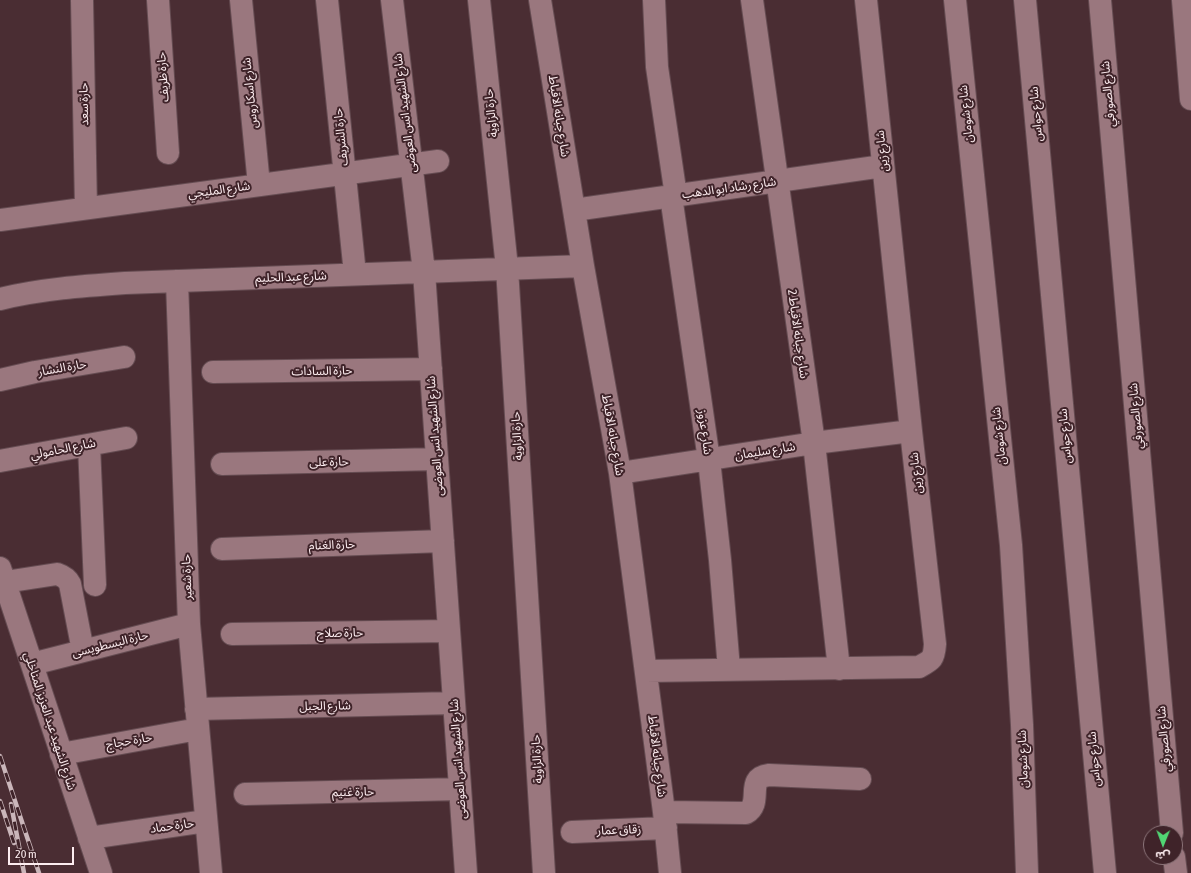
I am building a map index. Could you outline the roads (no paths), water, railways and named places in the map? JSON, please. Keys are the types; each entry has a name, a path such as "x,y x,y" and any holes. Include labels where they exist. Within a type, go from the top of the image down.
{"street":[{"name":"حارة سعد","path":"82,0 86,208"},
{"name":"حارة ظريف","path":"158,0 168,153"},
{"name":"شارع اسكاروس","path":"240,0 259,185"},
{"name":"حارة الشريف","path":"327,0 355,274"},
{"name":"شارع الشهيد انس العوضى","path":"392,0 424,272 466,873"},
{"name":"حارة الزاوية","path":"479,0 507,268 544,873"},
{"name":"شارع جبانه الاقباط","path":"540,0 583,266 620,474 665,820 670,873"},
{"name":"شارع عزوز","path":"654,0 657,68 709,460 720,560 729,669"},
{"name":"شارع جبانه الاقباط 2","path":"752,0 814,443 839,669"},
{"name":"شارع زين","path":"646,671 919,667 930,662 934,654 935,644 866,0"},
{"name":"شارع شومان","path":"955,0 1011,546 1022,725 1027,873"},
{"name":"شارع حواس","path":"1025,0 1104,873"},
{"name":"شارع الصورفي","path":"1100,0 1171,825"},
{"path":"1183,0 1191,99"},
{"name":"شارع المليجي","path":"0,220 438,161"},
{"name":"شارع رشاد ابو الدهب","path":"574,210 883,166"},
{"name":"شارع عبد الحليم","path":"0,299 40,291 82,286 177,281 583,266"},
{"name":"حارة شعير","path":"177,281 188,624 211,873"},
{"name":"حارة النشار","path":"0,380 35,372 124,357"},
{"name":"حارة السادات","path":"213,372 431,369"},
{"name":"شارع سليمان","path":"620,474 814,443 911,430"},
{"name":"شارع الحامولي","path":"0,461 126,438"},
{"path":"89,445 95,585"},
{"name":"حارة على","path":"222,464 437,459"},
{"name":"حارة الغنام","path":"222,549 443,541"},
{"path":"2,575 57,574 66,578 70,584 83,651"},
{"name":"شارع الشهيد عبد العزيز المناخلي","path":"2,575 101,873"},
{"name":"حارة البسطويسى","path":"32,664 188,624"},
{"name":"حارة صلاح","path":"232,634 449,631"},
{"name":"شارع الجبل","path":"197,719 454,703"},
{"name":"حارة حجاج","path":"61,754 197,719"},
{"name":"زقاق عمار","path":"572,832 665,820 746,813 753,808 755,786 760,777 764,775 860,779"},
{"name":"حارة غنيم","path":"245,794 460,789"},
{"name":"حارة حماد","path":"89,838 206,821"}],"railway":[{"path":"0,756 39,873"},
{"path":"0,801 14,843"},
{"path":"11,804 24,873"}]}
